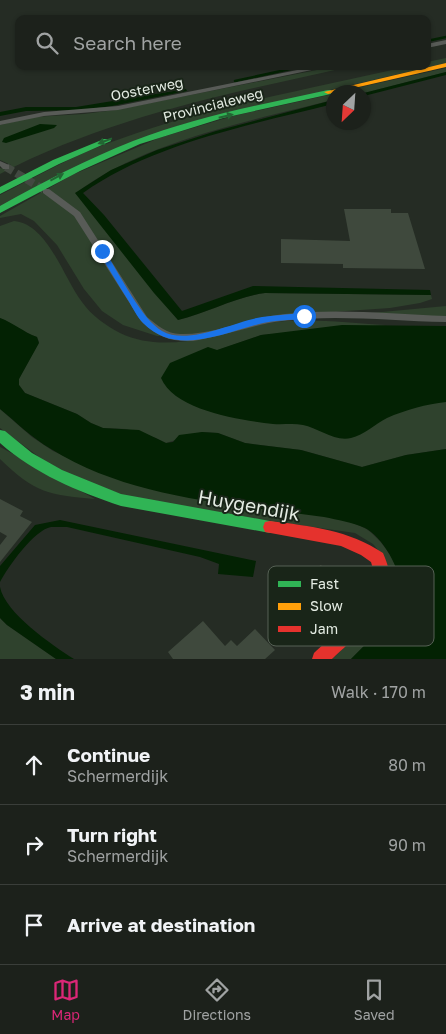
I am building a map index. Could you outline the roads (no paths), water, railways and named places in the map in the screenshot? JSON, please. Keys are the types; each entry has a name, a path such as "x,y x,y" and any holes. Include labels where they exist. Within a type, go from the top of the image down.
{"main road":[{"path":"431,59 446,56"},
{"name":"Provincialeweg","path":"431,69 446,66"},
{"name":"Provincialeweg","path":"133,131 193,114 384,70"},
{"name":"Provincialeweg","path":"0,210 76,168 127,145 156,135 203,122 429,70"},
{"path":"0,191 56,162 116,137"},
{"name":"Huygendijk","path":"0,435 28,459 86,489 121,500 345,540 372,552 378,558 380,566"},
{"name":"Huygendijk","path":"320,659 334,646"}],"street":[{"path":"431,45 446,42"},
{"name":"Oosterweg","path":"0,123 29,116 118,108 308,70"},
{"path":"46,191 77,214 144,319 159,333 167,336 178,339 199,336 261,320 285,317 446,319"}],"waterway":[{"path":"431,40 446,37"},
{"path":"235,81 286,70"}],"tunnel":[{"path":"6,167 46,191"}]}
